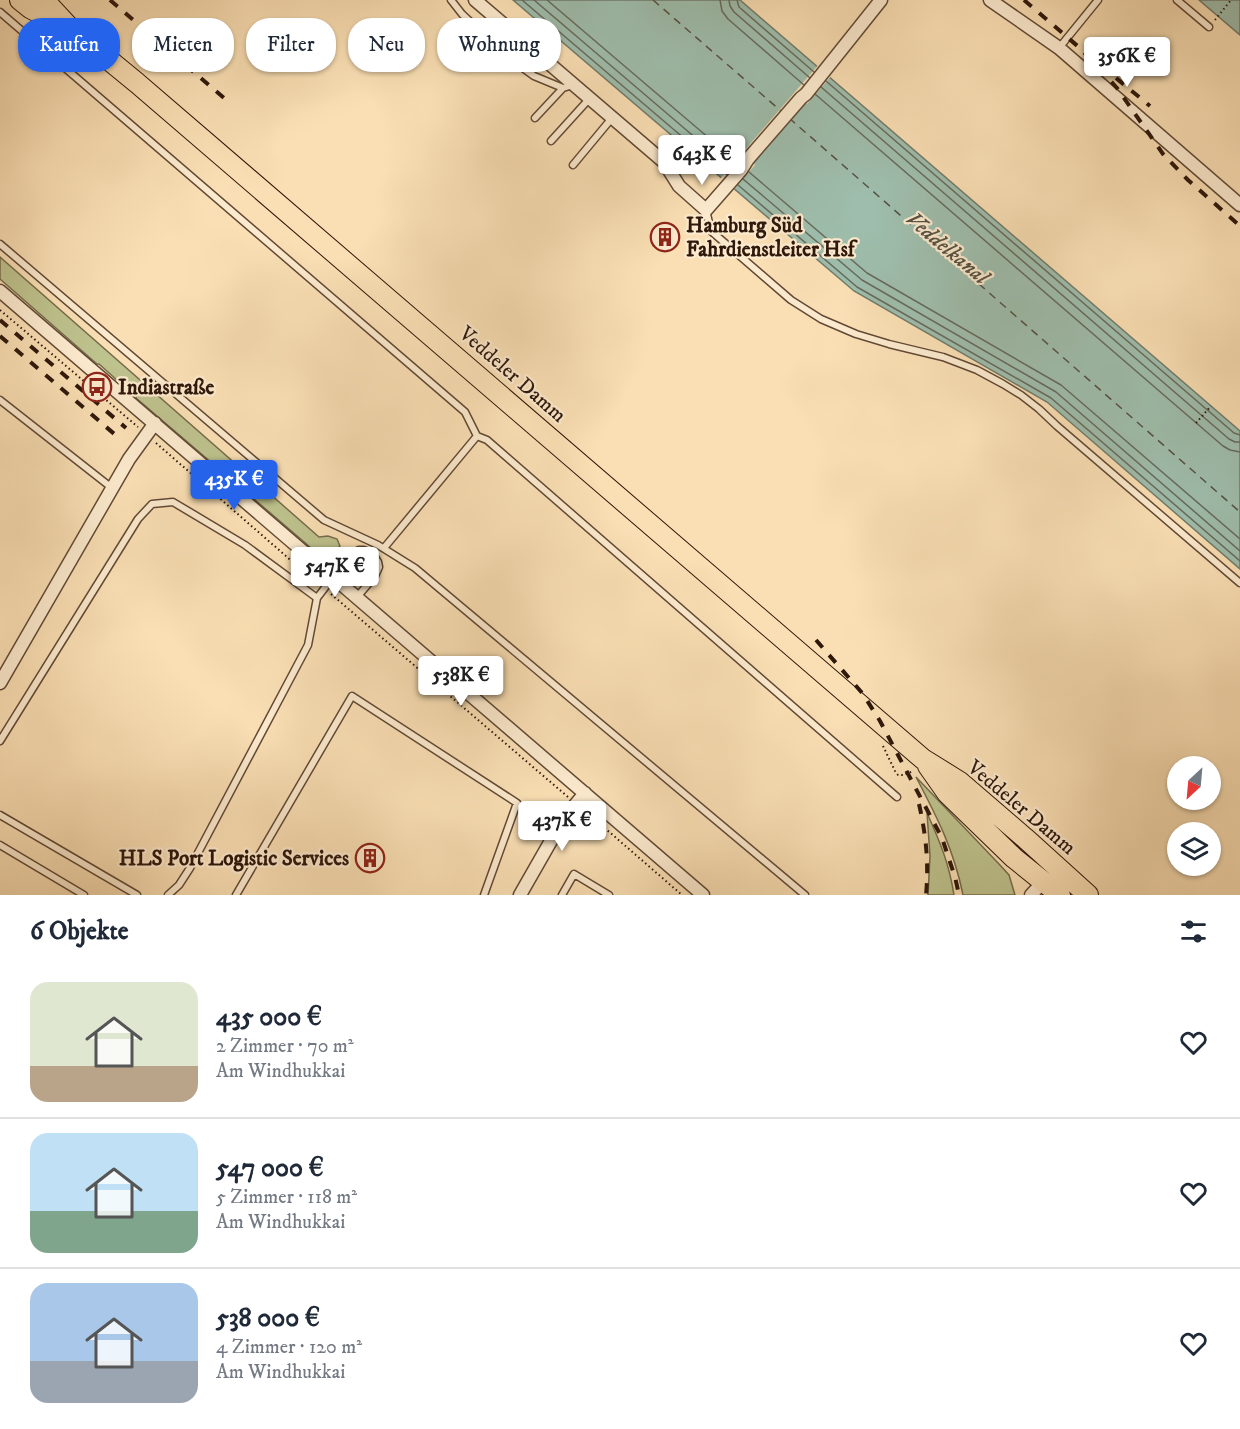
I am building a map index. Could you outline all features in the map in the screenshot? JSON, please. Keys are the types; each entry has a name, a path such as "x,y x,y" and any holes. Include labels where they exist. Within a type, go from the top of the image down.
{"main road":[{"name":"Veddeler Damm","path":"20,0 50,18"},
{"name":"Veddeler Damm","path":"44,0 61,18"},
{"name":"Veddeler Damm","path":"120,69 923,759 947,793 1051,889 1088,895"}],"street":[{"path":"475,0 568,87 590,98 664,162 679,186 706,210 806,94 881,0"},
{"path":"868,16 869,0"},
{"path":"990,0 1059,48 1240,205"},
{"path":"0,291 703,895"},
{"path":"1,677 112,489 155,423"},
{"path":"520,895 564,819 585,794"}],"lane":[{"path":"451,0 462,14 509,58 534,76 568,87 535,118"},
{"path":"1059,48 1098,0"},
{"path":"1177,0 1209,27"},
{"path":"0,12 465,412 477,436 487,440 897,797"},
{"path":"551,141 590,98"},
{"path":"573,165 612,118"},
{"path":"706,210 711,231 791,300 821,319 889,344 943,357 977,370 1021,395 1240,583"},
{"path":"0,244 324,520 381,547 415,568 805,895"},
{"path":"0,400 112,489"},
{"path":"373,554 477,436"},
{"path":"0,741 138,519 152,504 173,502 245,545 316,598"},
{"path":"168,895 179,885 190,868 308,645 316,598 354,552 364,550 373,554 378,562 378,572 357,597"},
{"path":"236,895 352,696 517,803 484,895"},
{"path":"0,814 137,895"},
{"path":"0,845 84,895"},
{"path":"562,895 574,874 609,895"}],"path":[{"path":"1209,27 1231,0"},
{"path":"0,310 681,895"},
{"path":"1196,423 1211,406"}],"green space":[{"path":"0,257 319,537 328,536 337,539 340,546 333,552 317,553 136,398 137,394 97,364 0,279"},
{"path":"916,777 1009,875 1015,895 963,895 950,848"},
{"path":"927,813 944,853 954,895 928,895 930,856"}],"water":[{"name":"Veddelkanal","path":"513,0 740,0 1240,431 1240,569 1047,402 854,291 561,41 561,18 534,18"},
{"path":"1199,0 1240,0 1240,35"}],"pier":[{"path":"819,64 832,75 807,104 804,101 751,161 755,165 732,192 719,180"}],"ferry route":[{"path":"653,0 781,111"},
{"path":"789,118 1240,512"}],"railway":[{"path":"110,0 231,104"},
{"path":"1024,0 1081,49 1117,88 1163,154 1188,180 1240,226"},
{"path":"1116,78 1150,106"},
{"path":"0,320 126,428"},
{"path":"0,336 119,438"},
{"path":"816,640 863,694 880,721 942,838 959,895"},
{"path":"919,804 926,849 926,895"}],"place":[{"name":"Hamburg Süd Fahrdienstleiter Hsf","path":"665,237"},
{"name":"Indiastraße","path":"97,387"},
{"name":"HLS Port Logistic Services","path":"370,858"}]}
